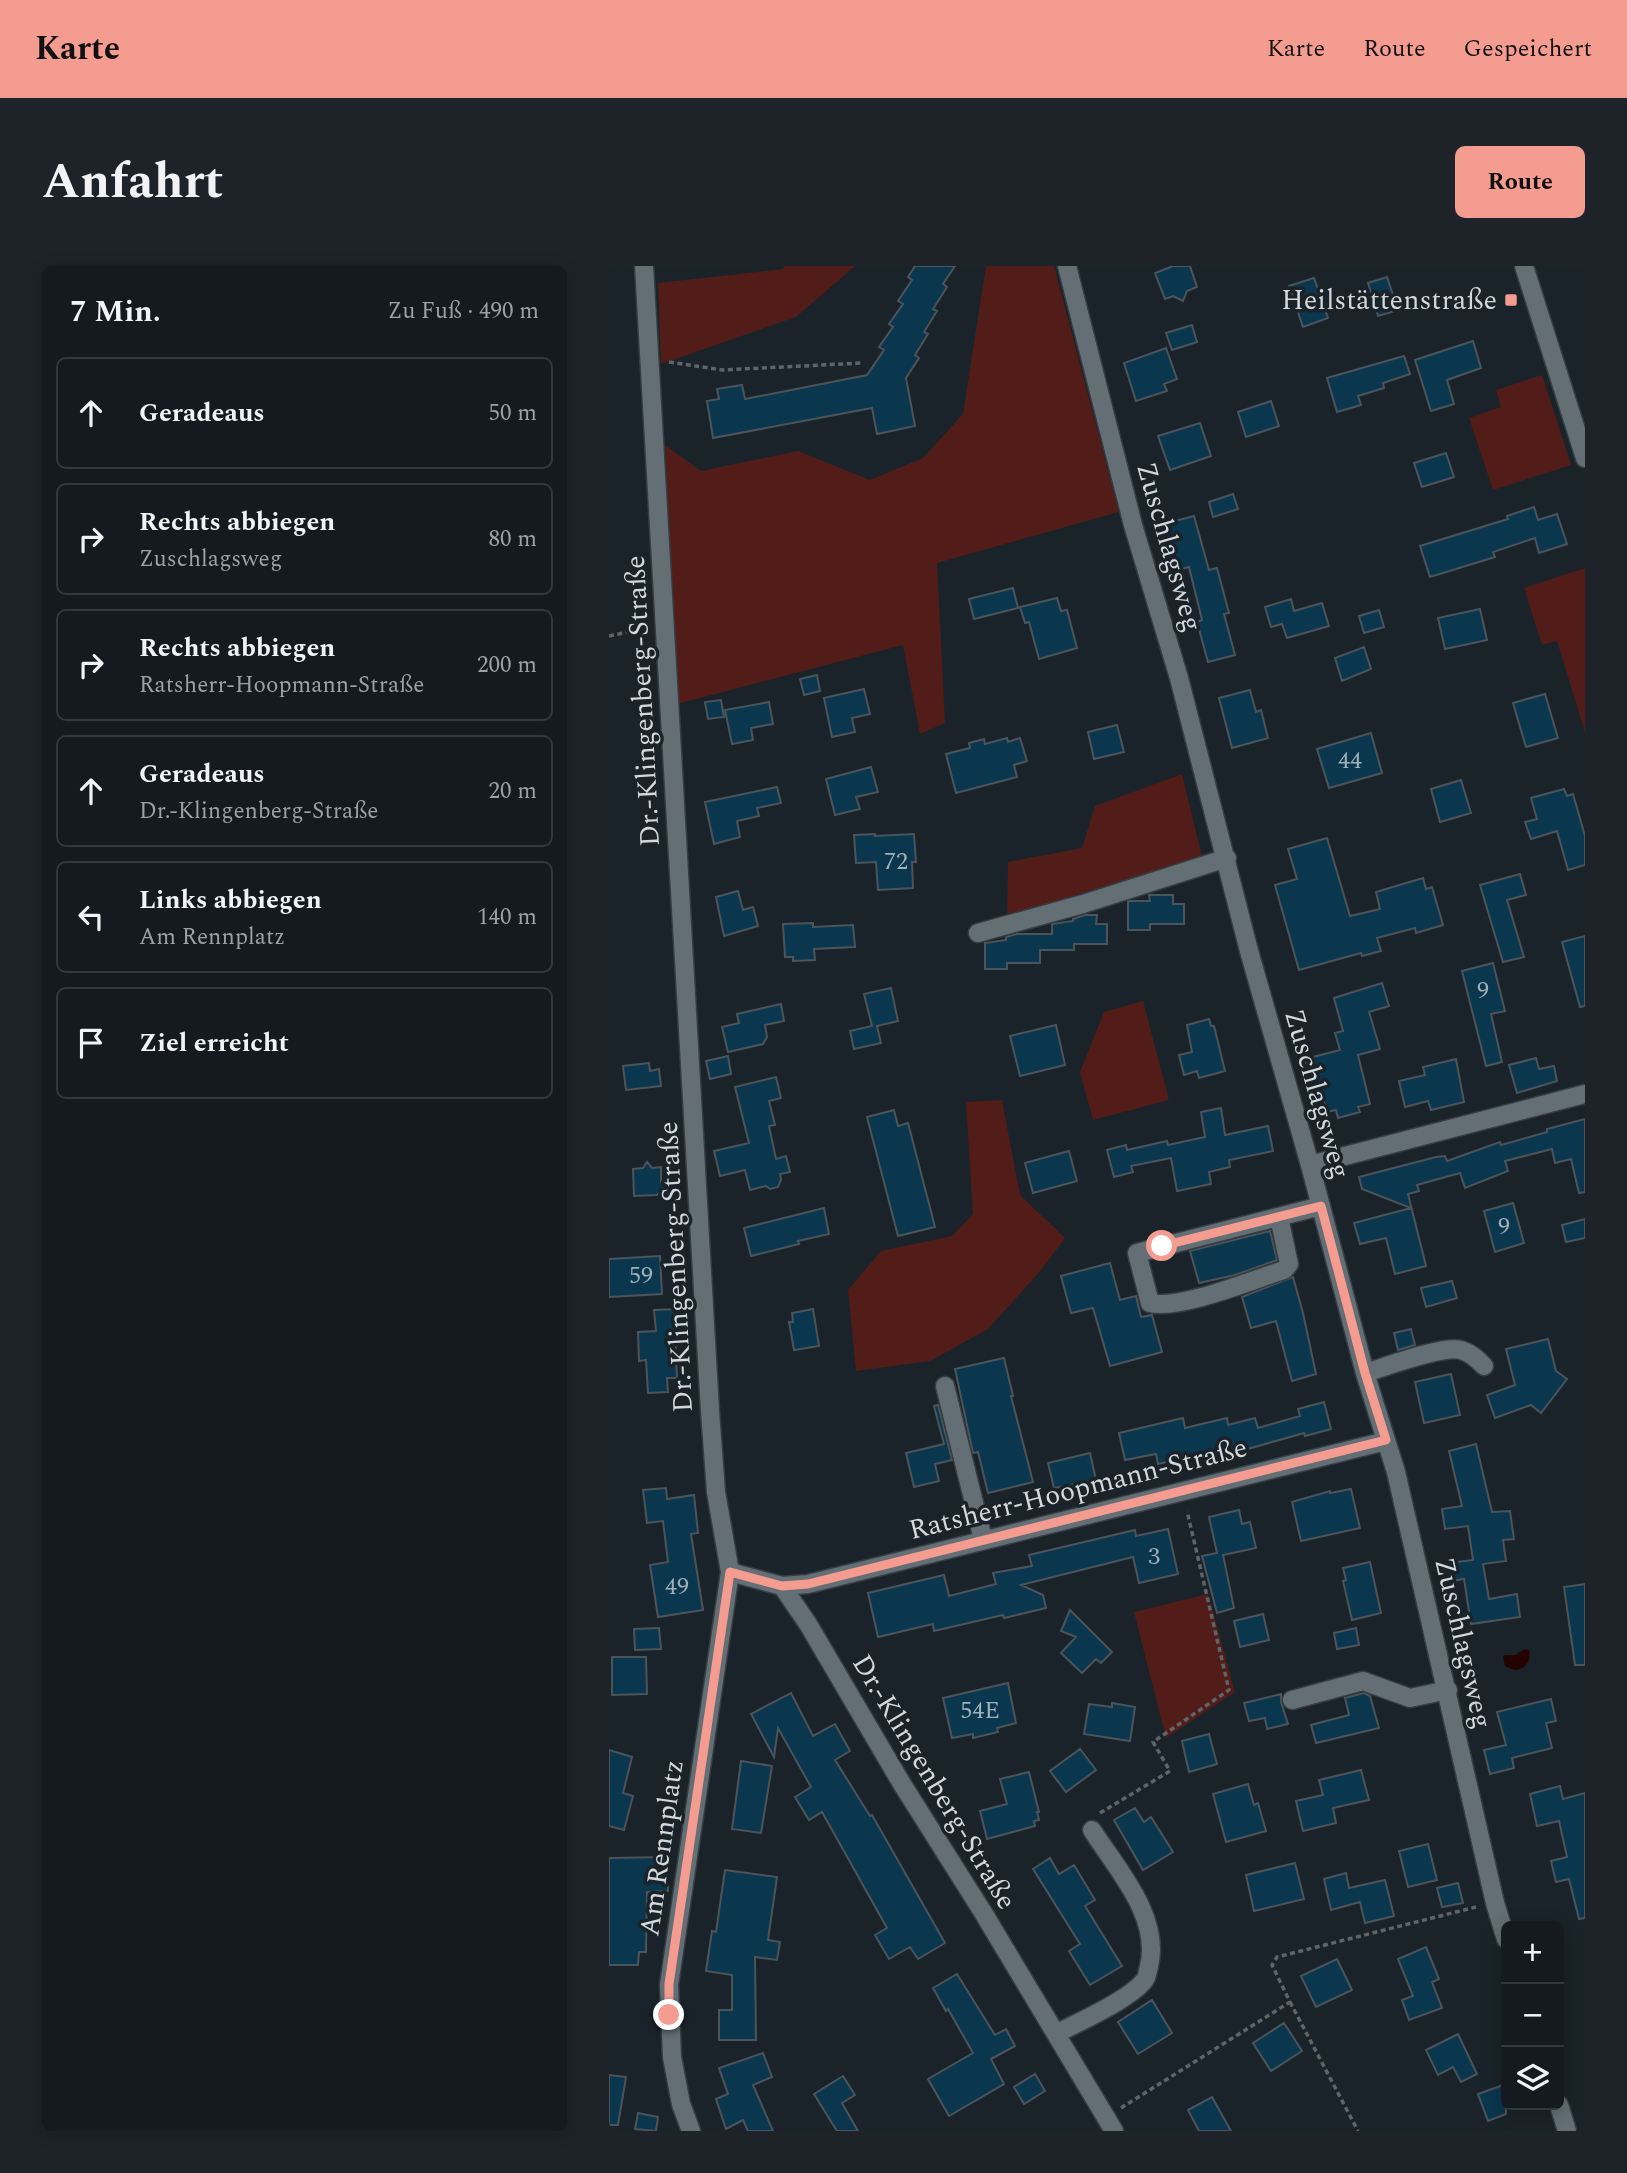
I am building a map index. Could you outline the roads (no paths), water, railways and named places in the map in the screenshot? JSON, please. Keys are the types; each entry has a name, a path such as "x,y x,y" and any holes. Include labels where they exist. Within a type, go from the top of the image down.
{"street":[{"name":"Dr.-Klingenberg-Straße","path":"644,266 710,1411 716,1492 730,1572"},
{"name":"Zuschlagsweg","path":"1067,266 1133,525 1179,678 1249,951 1365,1373 1396,1472 1501,1923"},
{"path":"1524,266 1585,458"},
{"path":"978,933 1083,904 1227,858"},
{"path":"1310,1165 1585,1094"},
{"path":"1279,1217 1289,1264 1284,1270 1197,1298 1159,1305 1150,1303 1137,1253 1321,1206"},
{"path":"1365,1373 1458,1349 1471,1354 1484,1366"},
{"path":"945,1386 983,1539"},
{"name":"Ratsherr-Hoopmann-Straße","path":"782,1586 808,1584 1386,1440"},
{"path":"730,1572 782,1586"},
{"name":"Am Rennplatz","path":"691,2131 681,2104 672,2057 669,1984 730,1572"},
{"name":"Dr.-Klingenberg-Straße","path":"782,1586 808,1624 902,1784 984,1914 1110,2124"},
{"path":"1292,1700 1363,1681 1410,1698 1448,1690"},
{"path":"1056,2034 1119,2000 1146,1980 1151,1957 1150,1933 1139,1903 1092,1830"},
{"path":"1561,2110 1567,2131"}],"place":[{"name":"Heilstättenstraße","path":"1511,300"}]}
